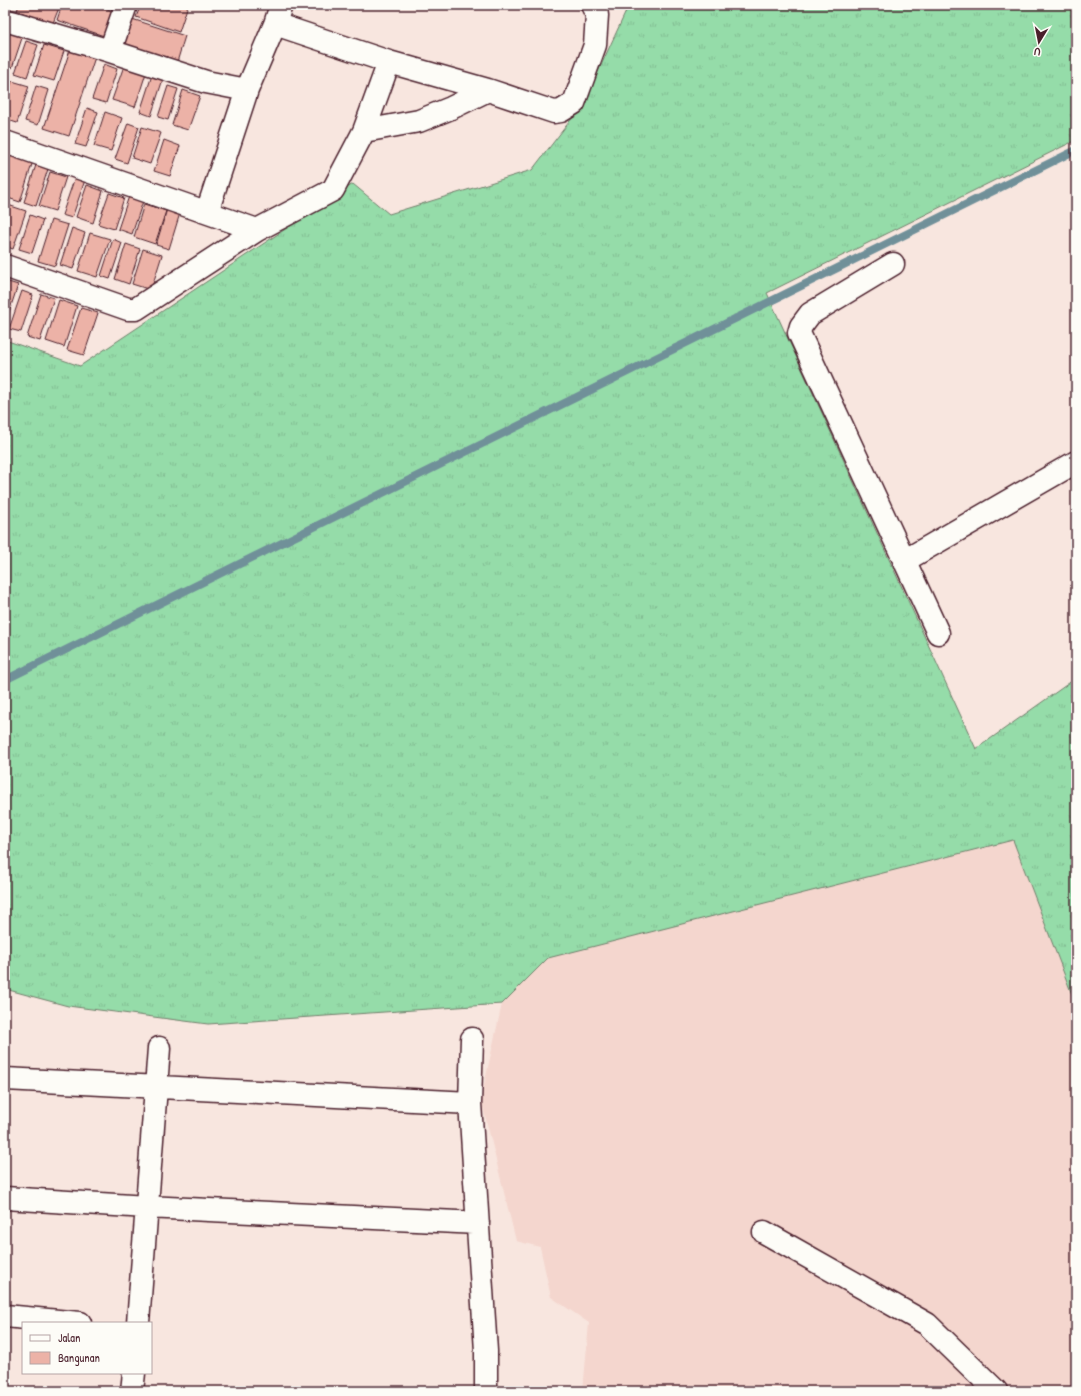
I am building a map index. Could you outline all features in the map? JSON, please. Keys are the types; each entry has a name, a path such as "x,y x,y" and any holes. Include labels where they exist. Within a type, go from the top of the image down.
{"street":[{"path":"110,51 126,5"},
{"path":"206,212 247,90 278,14 389,62 488,90 554,112 561,111 574,103 595,45 597,15 592,5"},
{"path":"5,20 110,51 206,82 247,90"},
{"path":"5,266 128,309 136,309 258,230 332,190 364,131 389,62"},
{"path":"364,131 420,120 451,108 488,90"},
{"path":"5,142 258,230"},
{"path":"893,264 810,314 801,326 799,333 938,633"},
{"path":"904,561 1076,462"},
{"path":"472,1039 470,1103 486,1351 486,1391"},
{"path":"138,1322 159,1048"},
{"path":"5,1079 155,1088 470,1103"},
{"path":"5,1198 147,1207 478,1223"},
{"path":"764,1232 927,1324 996,1391"},
{"path":"5,1316 69,1322"},
{"path":"132,1391 134,1374"}],"shaded area":[{"path":"1013,840 1076,1005 1076,1391 583,1391 589,1323 551,1297 540,1247 516,1241 481,1099 502,1004 548,958"}],"green space":[{"path":"629,5 1076,5 1076,140 767,293 976,749 1076,678 1076,1005 1013,840 548,958 502,1004 208,1024 68,1006 5,989 5,340 80,366 353,184 389,214 532,170 583,104"}],"building":[{"path":"19,5 60,5 53,23 17,11"},
{"path":"62,5 96,5 113,11 104,36 57,20"},
{"path":"103,5 119,5 117,10"},
{"path":"141,5 188,5 179,32 136,17"},
{"path":"132,19 185,36 177,62 123,44"},
{"path":"6,30 23,35 12,68 5,65"},
{"path":"26,41 38,45 27,77 15,73"},
{"path":"44,45 64,51 54,81 34,75"},
{"path":"71,47 96,54 69,136 44,128"},
{"path":"125,63 147,70 135,107 112,100"},
{"path":"104,64 117,69 106,103 92,99"},
{"path":"152,75 163,79 151,116 140,112"},
{"path":"12,81 29,86 17,123 5,119 5,103"},
{"path":"36,86 49,90 38,125 25,121"},
{"path":"168,86 178,89 168,120 158,117"},
{"path":"183,90 200,96 188,130 172,125"},
{"path":"87,108 98,112 86,147 75,144"},
{"path":"105,112 122,118 111,151 94,146"},
{"path":"128,123 139,127 127,163 115,159"},
{"path":"142,127 161,133 150,164 132,158"},
{"path":"164,140 180,146 170,176 154,171"},
{"path":"9,153 33,161 20,202 5,197 5,165"},
{"path":"36,165 48,169 36,206 24,202"},
{"path":"50,172 66,177 55,211 39,206"},
{"path":"75,177 85,180 72,218 62,215"},
{"path":"87,185 103,191 93,223 76,217"},
{"path":"109,193 124,198 114,229 98,224"},
{"path":"130,193 144,198 132,234 118,229"},
{"path":"5,204 26,211 13,249 5,246"},
{"path":"144,204 166,211 155,244 134,237"},
{"path":"167,209 180,213 169,249 156,245"},
{"path":"30,215 43,220 32,253 19,249"},
{"path":"51,220 68,225 55,266 38,261"},
{"path":"72,228 85,233 73,269 60,265"},
{"path":"90,233 110,239 97,277 78,271"},
{"path":"113,239 122,243 110,279 101,276"},
{"path":"126,244 140,249 129,284 115,279"},
{"path":"143,249 162,255 151,290 132,284"},
{"path":"5,281 18,285 5,324"},
{"path":"22,291 33,295 21,332 9,329"},
{"path":"41,294 54,298 40,341 27,337"},
{"path":"59,300 77,306 64,347 46,341"},
{"path":"81,308 98,313 84,355 67,350"}],"waterway":[{"path":"5,680 1076,150"}]}
